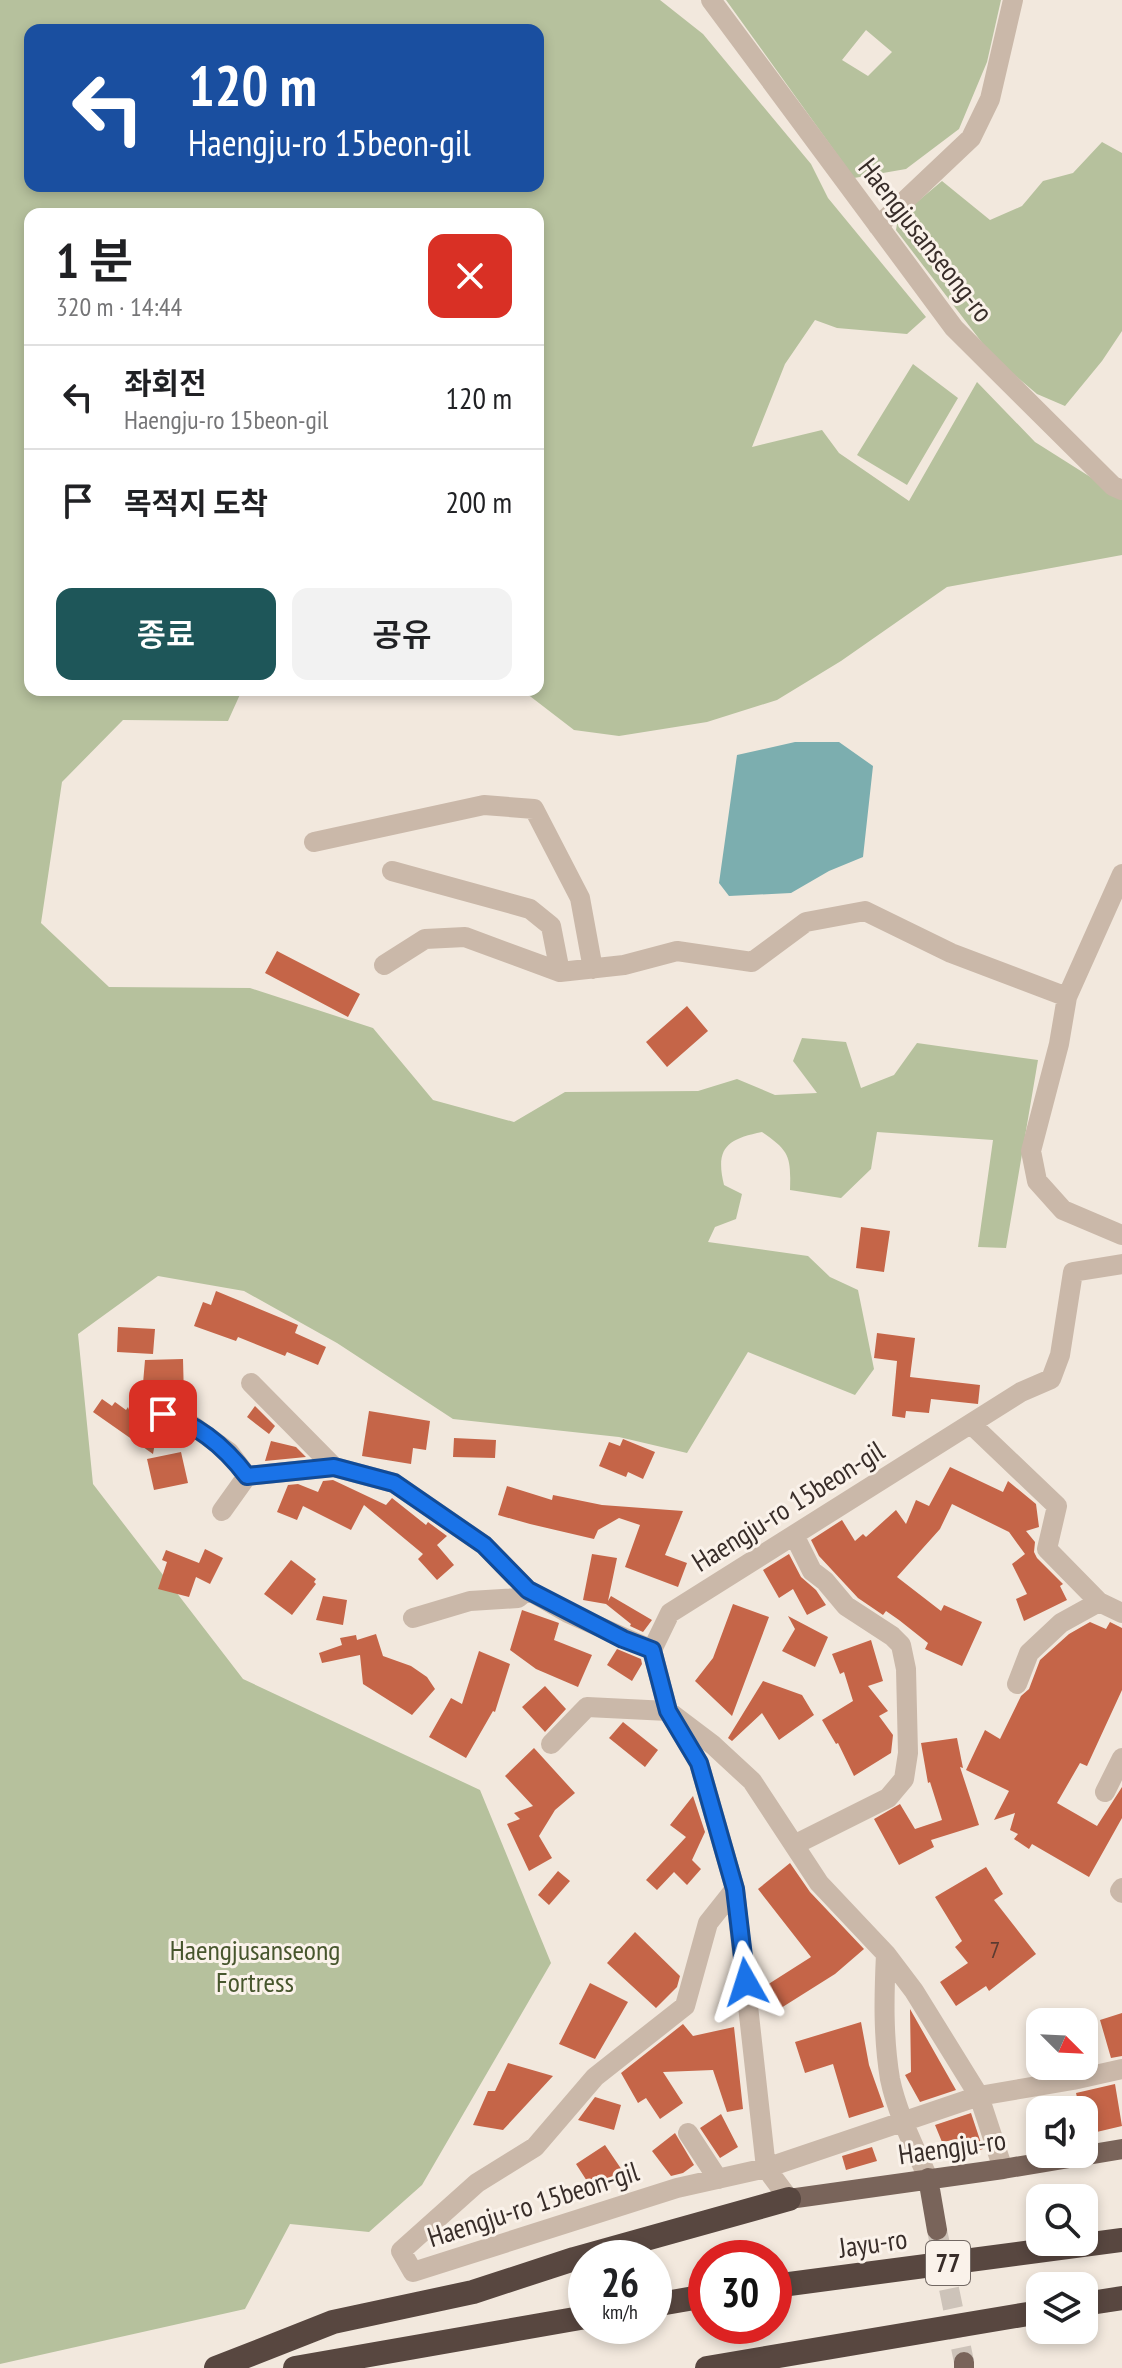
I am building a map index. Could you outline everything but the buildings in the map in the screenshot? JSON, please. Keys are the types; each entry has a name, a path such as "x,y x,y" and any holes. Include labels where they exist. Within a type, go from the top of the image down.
{"highway":[{"path":"216,2368 333,2322 473,2292 574,2259 789,2199"},
{"name":"Jayu-ro","path":"792,2284 1122,2240"},
{"path":"1098,2302 1122,2298"},
{"name":"77","path":"711,2368 1026,2314"},
{"path":"295,2368 568,2320"}],"main road":[{"name":"Haengju-ro","path":"789,2199 1122,2149"},
{"path":"928,2178 937,2230"}],"street":[{"name":"Haengjusanseong-ro","path":"711,0 954,328 1113,486 1122,490"},
{"path":"878,226 971,138 990,99 1013,0"},
{"path":"314,842 484,805 534,809 580,898 593,969"},
{"path":"392,871 530,909 551,926 560,972"},
{"path":"1122,874 1067,997 1059,1044 1031,1151 1037,1181 1063,1210 1122,1235"},
{"path":"384,965 425,939 465,937 560,972 624,965 677,951 752,962 806,922 865,911 951,953 1067,997"},
{"name":"Haengju-ro 15beon-gil","path":"652,1650 670,1613 1021,1392 1051,1379 1060,1355 1073,1272 1122,1264"},
{"path":"251,1383 334,1467"},
{"path":"141,1408 185,1420 229,1452 247,1476"},
{"path":"971,1424 1057,1506 1047,1549 1099,1602 1122,1613"},
{"path":"222,1511 247,1476 334,1467 394,1483 484,1545 528,1590 623,1639 652,1650 668,1711 699,1763 735,1889 766,2168 789,2199"},
{"path":"794,1535 812,1571 846,1606 901,1645 906,1669 908,1753 904,1779 888,1798 794,1845"},
{"path":"413,1618 470,1601 518,1598 528,1590"},
{"path":"1017,1684 1029,1653 1061,1623 1099,1602"},
{"path":"551,1744 587,1707 668,1711 713,1745 752,1781 819,1883 886,1954 914,1991 979,2096 1003,2169"},
{"path":"1105,1792 1122,1758"},
{"name":"Haengju-ro 15beon-gil","path":"735,1889 708,1923 685,2006 595,2077 535,2147 477,2183 401,2251 413,2272 677,2188 766,2168 979,2096 1122,2069"},
{"path":"886,1954 883,2017 890,2080 903,2121 928,2178"},
{"path":"688,2133 718,2179"}],"green space":[{"name":"Haengjusanseong Fortress","path":"0,0 660,0 703,34 811,164 828,198 926,317 907,334 837,328 815,320 785,364 752,447 822,430 839,453 909,501 977,382 1035,442 1122,497 1122,555 947,587 841,661 777,700 707,722 619,736 574,730 530,696 544,696 544,208 24,208 24,696 239,696 228,721 123,720 62,782 41,923 109,987 250,988 373,1028 433,1100 514,1122 565,1092 698,1091 737,1079 775,1095 817,1093 793,1061 802,1038 846,1042 861,1088 894,1075 917,1043 1038,1060 1006,1248 978,1247 993,1140 877,1132 871,1169 841,1198 790,1190 787,1156 778,1144 762,1132 740,1138 726,1147 721,1162 724,1185 742,1194 736,1219 715,1227 708,1242 808,1256 830,1277 858,1290 874,1369 855,1395 748,1352 687,1453 619,1437 453,1419 337,1343 244,1291 158,1276 78,1334 93,1484 243,1679 480,1790 551,1963 422,2185 369,2232 290,2224 245,2309 0,2364"},
{"path":"726,0 1001,0 987,62 959,129 906,169 854,178","holes":["866,30 892,52 868,76 842,60"]},
{"path":"1102,142 1122,153 1122,331 1065,406 1037,394 993,357 896,230 898,218 942,181 990,220 1022,206 1043,181 1073,173"},
{"path":"913,364 958,398 907,485 857,455"}],"water":[{"path":"795,742 839,742 873,766 863,857 829,871 791,893 729,896 719,883 737,755"}],"tunnel":[{"path":"937,2230 964,2362"}],"route":[{"path":"163,1414 185,1420 229,1452 247,1476 334,1467 394,1483 484,1545 528,1590 568,1613 652,1650 668,1711 699,1763 735,1889 746,1982"}]}
